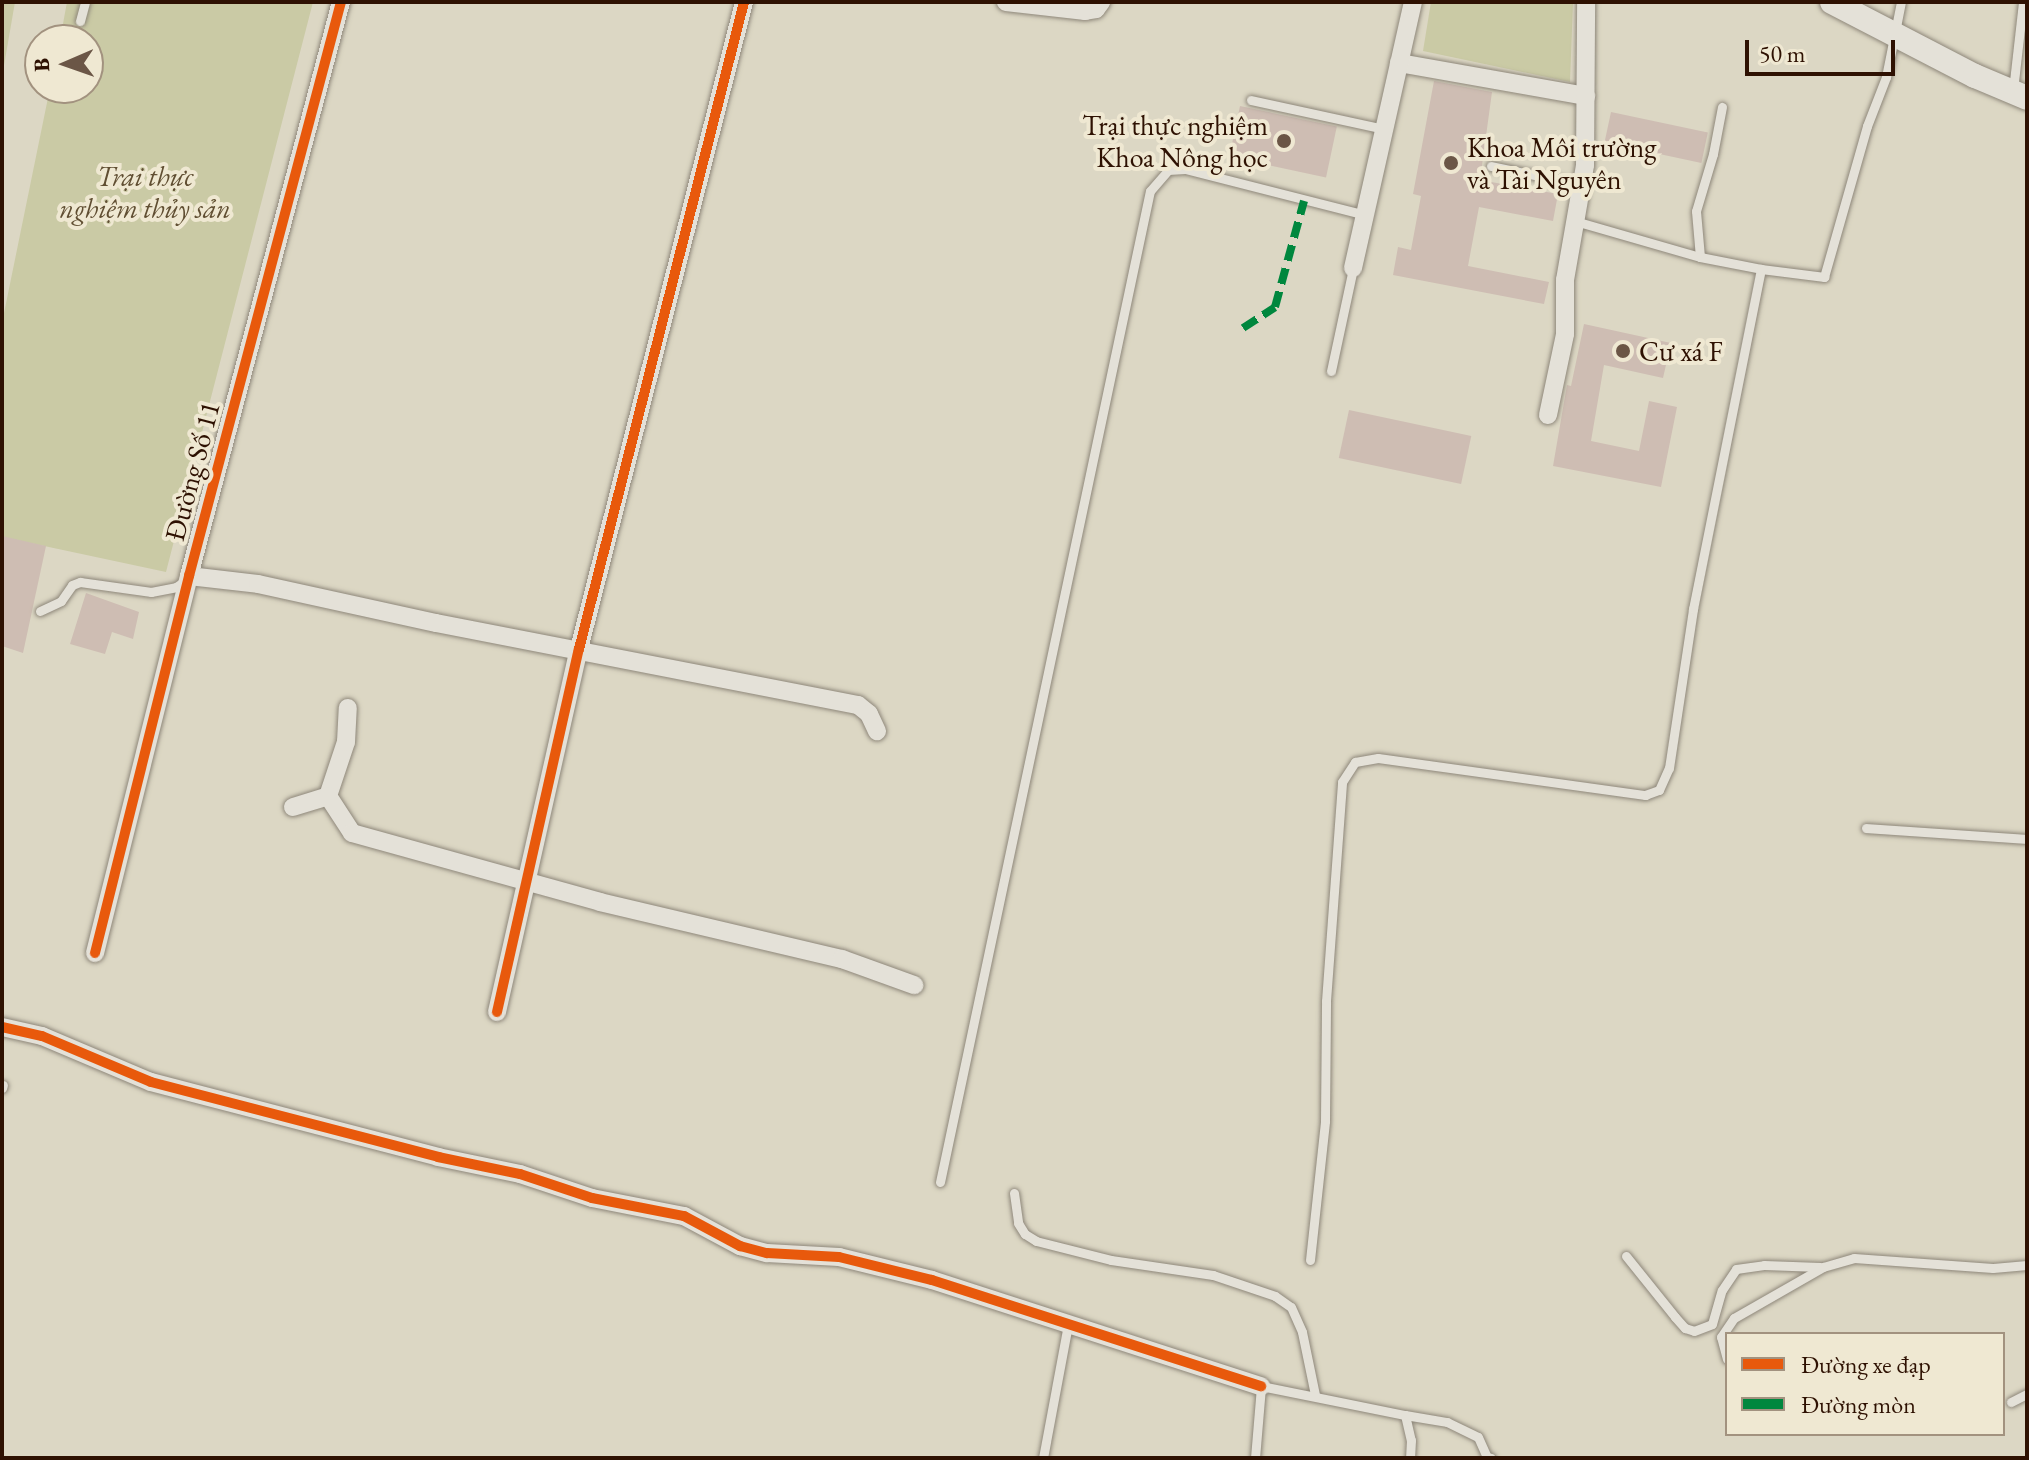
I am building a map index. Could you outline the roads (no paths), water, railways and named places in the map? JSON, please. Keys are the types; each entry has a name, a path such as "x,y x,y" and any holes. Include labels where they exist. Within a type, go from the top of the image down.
{"street":[{"name":"Đường Số 11","path":"95,953 189,576 341,2"},
{"path":"497,1012 529,883 579,649 744,2"},
{"path":"1006,2 1085,11 1096,9 1101,2"},
{"path":"1353,268 1413,2"},
{"path":"1548,415 1565,334 1565,280 1582,185 1586,2"},
{"path":"1832,2 2020,95"},
{"path":"1399,63 1586,96"},
{"path":"189,576 258,584 436,623 858,705 869,714 877,731"},
{"path":"328,796 346,742 348,708"},
{"path":"328,796 352,833 529,883 842,959 914,985"},
{"path":"293,807 328,796"},
{"path":"2,1027 42,1036 151,1082 438,1157 520,1174 592,1198 684,1216 740,1246 767,1253 839,1257 932,1280 1261,1386"}],"lane":[{"path":"80,21 85,2"},
{"path":"1575,221 1700,257 1824,277 1896,36 1901,2"},
{"path":"2020,95 2023,2"},
{"path":"1251,100 1384,129"},
{"path":"1700,257 1696,211 1713,154 1722,107"},
{"path":"1491,166 1582,185"},
{"path":"940,1182 1150,191 1168,170 1185,169 1365,215"},
{"path":"1331,371 1353,268"},
{"path":"1310,1260 1325,1121 1326,1001 1342,782 1355,762 1378,758 1645,795 1659,790 1669,768 1693,609 1761,269"},
{"path":"40,611 61,601 72,585 80,582 151,592 176,587 189,576"},
{"path":"1866,828 2027,839"},
{"path":"1014,1193 1018,1223 1025,1234 1036,1241 1111,1260 1213,1275 1275,1296 1291,1307 1302,1332 1315,1395"},
{"path":"1626,1256 1685,1328 1694,1331 1712,1324 1722,1290 1736,1269 1756,1266 1823,1267"},
{"path":"1725,1352 1721,1337 1734,1318 1823,1267 1854,1258 1993,1268 2027,1265"},
{"path":"1043,1458 1068,1325"},
{"path":"1255,1458 1261,1386 1447,1422 1478,1437 1487,1457 1491,1458"},
{"path":"2011,1402 2027,1394"},
{"path":"1405,1415 1411,1440 1410,1458"}],"place":[{"name":"Trại thực nghiệm Khoa Nông học","path":"1284,141"},
{"name":"Khoa Môi trường và Tài Nguyên","path":"1451,163"},
{"name":"Cư xá F","path":"1623,351"}],"park label":[{"name":"Trại thực nghiệm thủy sản","path":"145,192"}]}
